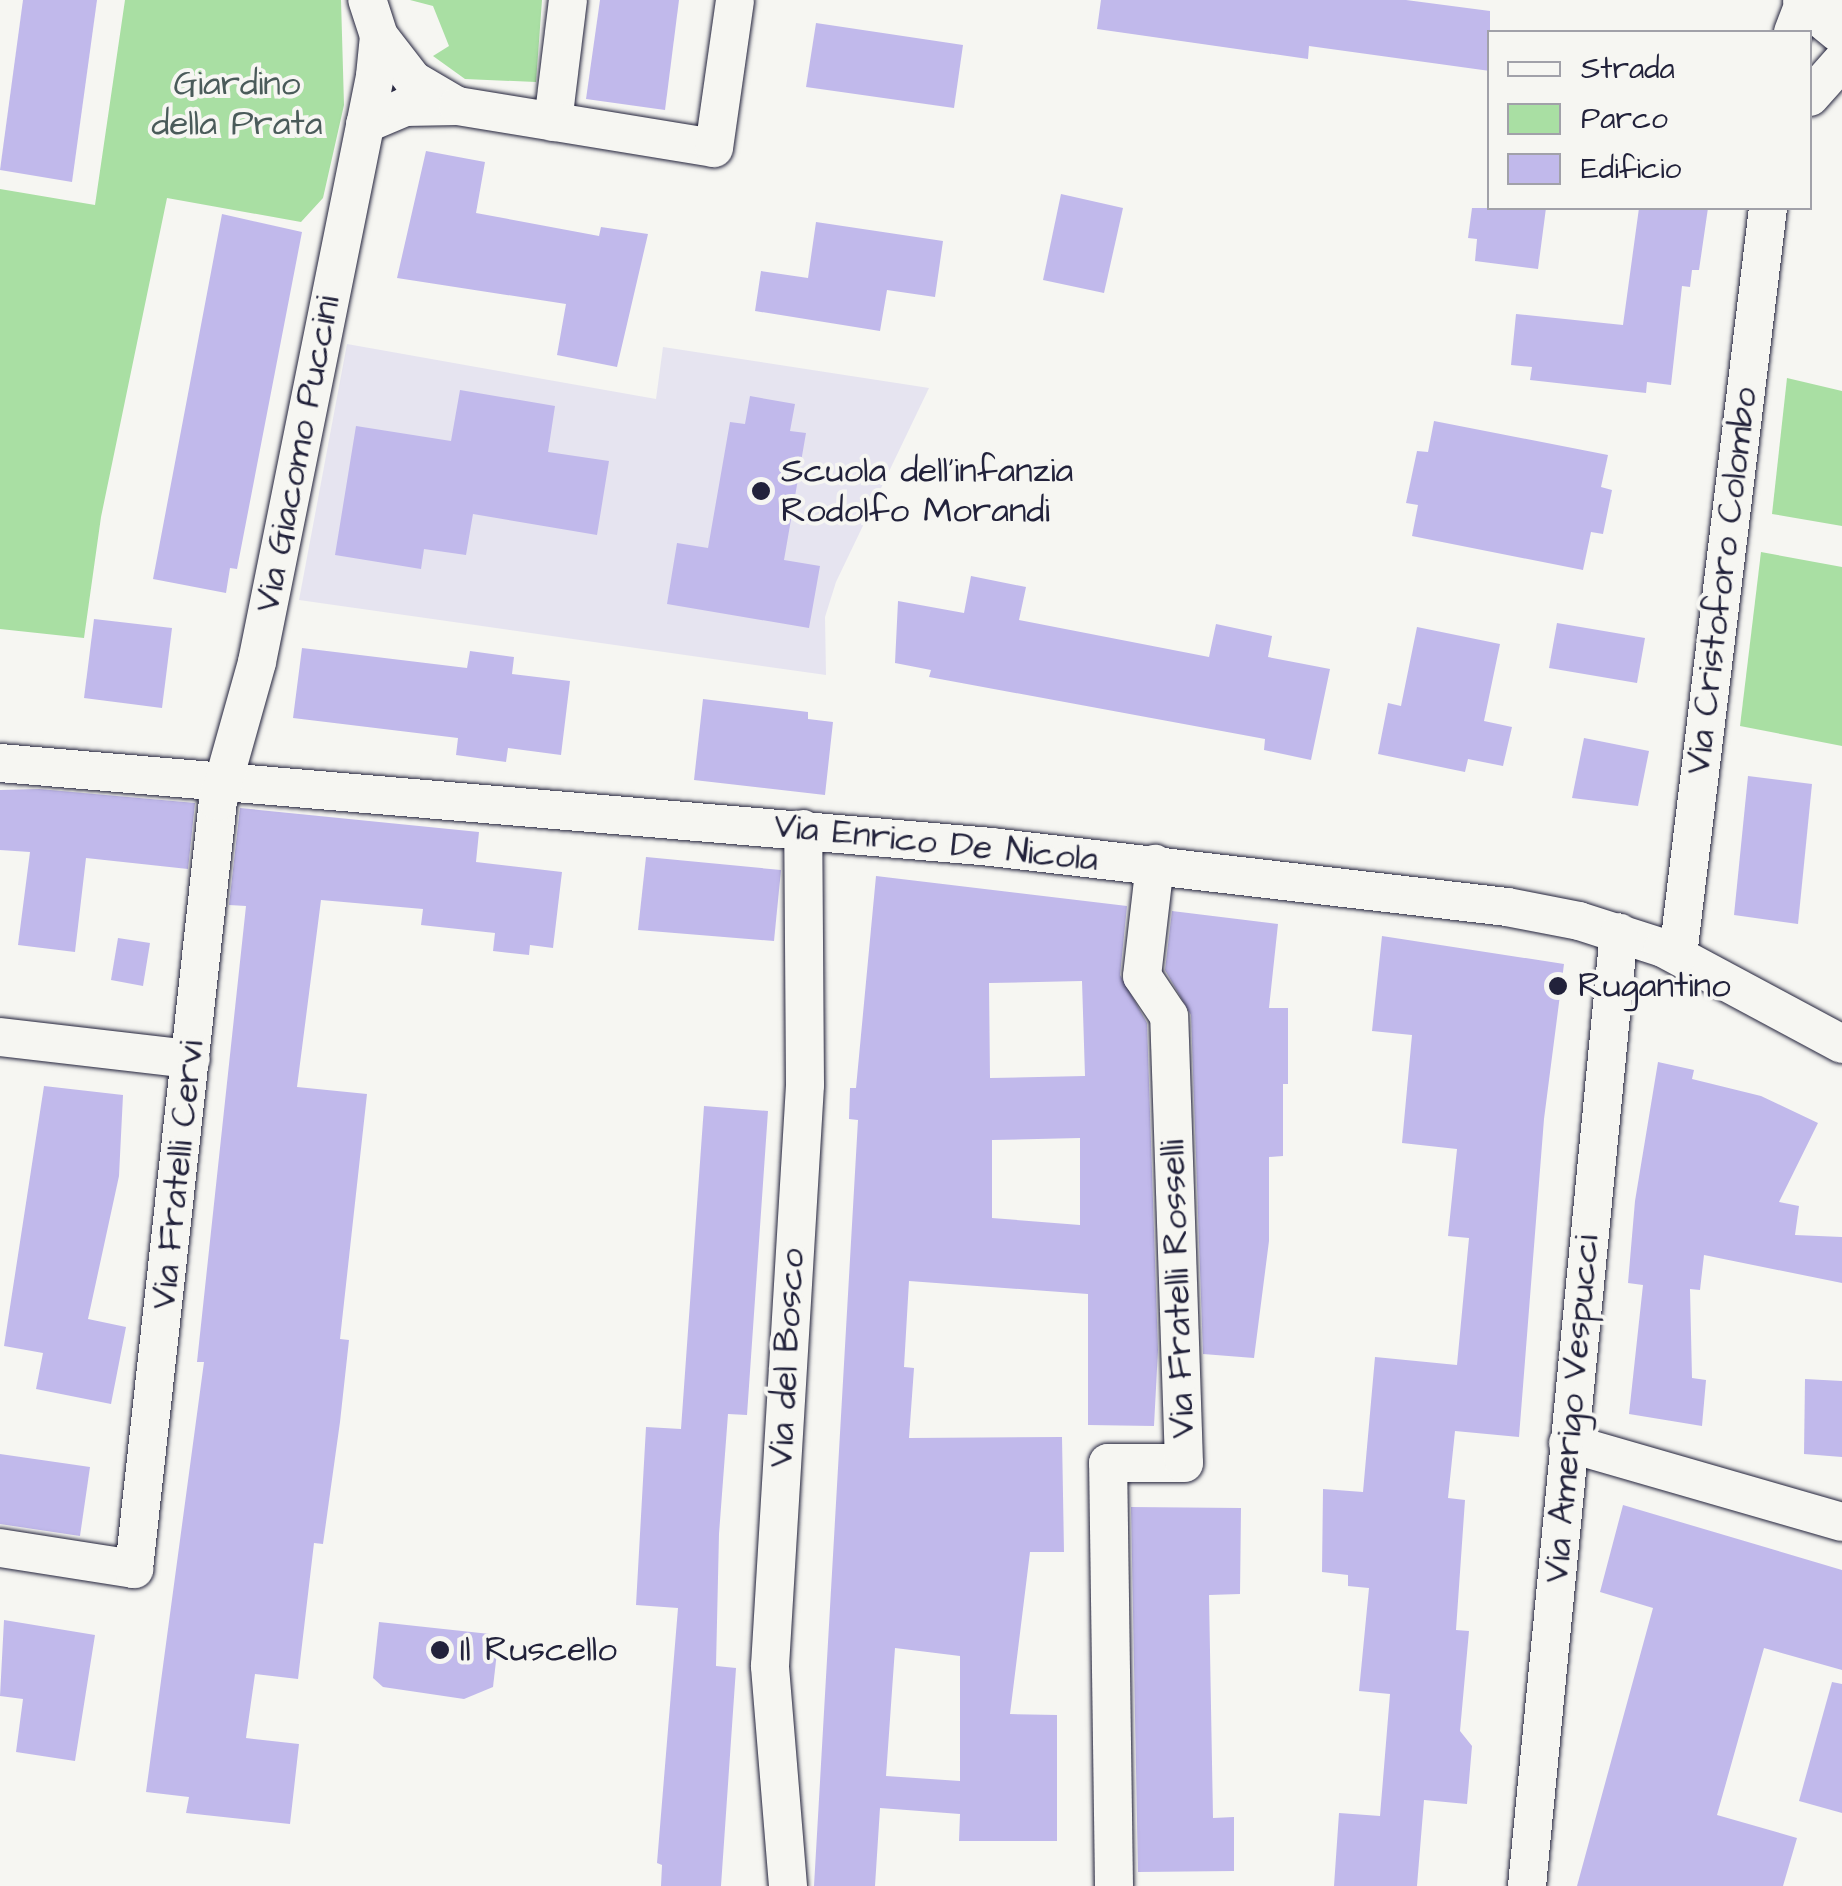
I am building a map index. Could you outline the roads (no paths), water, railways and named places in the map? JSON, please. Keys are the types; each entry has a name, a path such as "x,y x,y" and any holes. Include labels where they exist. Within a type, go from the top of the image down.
{"street":[{"path":"367,0 379,36 413,80 458,106"},
{"path":"554,122 568,0"},
{"path":"364,124 404,108 458,106 714,148 735,0"},
{"path":"1794,30 1807,0 1842,28"},
{"name":"Via Giacomo Puccini","path":"226,782 257,662 379,36"},
{"path":"1812,95 1842,61"},
{"name":"Via Cristoforo Colombo","path":"1678,955 1768,210"},
{"name":"Via Enrico De Nicola","path":"0,763 804,830 1156,864 1506,907 1619,932 1678,955 1842,1044"},
{"name":"Via Fratelli Cervi","path":"0,1548 134,1569 214,829 226,782"},
{"name":"Via del Bosco","path":"788,1886 770,1666 805,1086 804,830"},
{"name":"Via Fratelli Rosselli","path":"1114,1886 1108,1464 1184,1463 1169,1016 1142,976 1156,864"},
{"name":"Via Amerigo Vespucci","path":"1527,1886 1619,932"},
{"path":"0,1036 191,1059"},
{"path":"1568,1444 1842,1522"}],"place":[{"name":"Scuola dell'infanzia Rodolfo Morandi","path":"761,491"},
{"name":"Rugantino","path":"1558,986"},
{"name":"Il Ruscello","path":"440,1650"}],"park label":[{"name":"Giardino della Prata","path":"237,104"}]}
